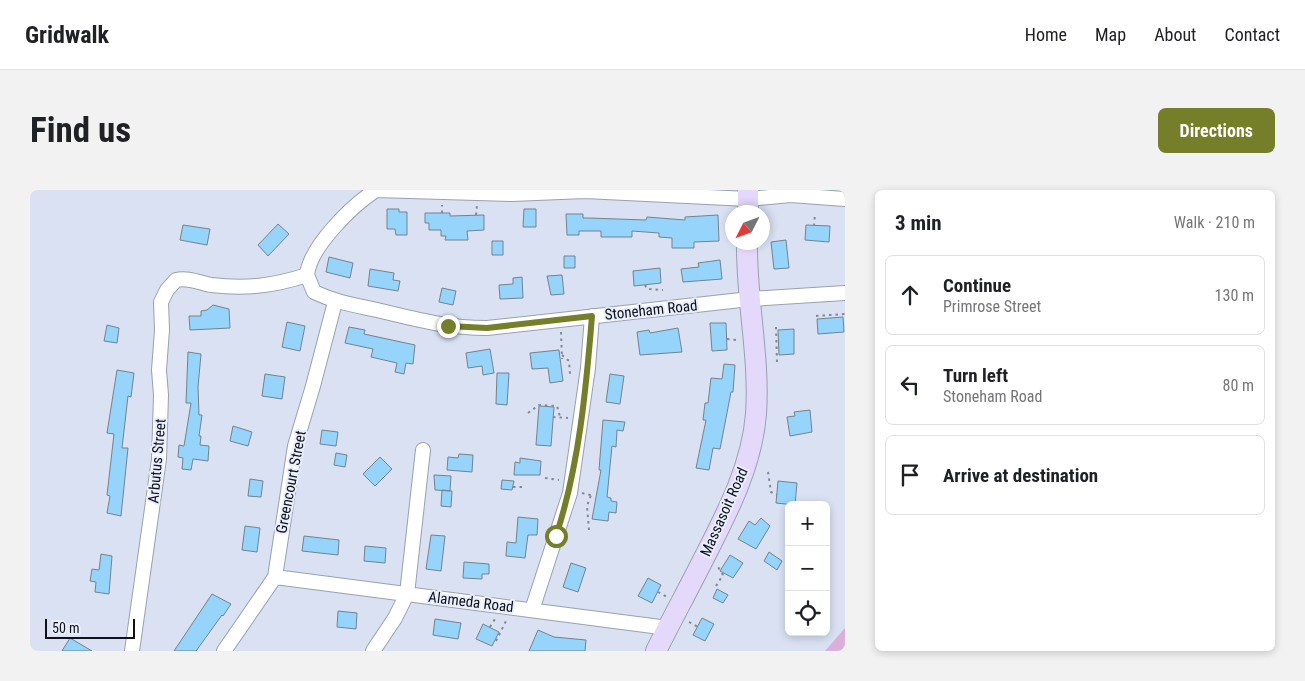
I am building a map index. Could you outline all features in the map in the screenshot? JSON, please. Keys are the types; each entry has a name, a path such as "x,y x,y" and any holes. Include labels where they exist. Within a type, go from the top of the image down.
{"main road":[{"name":"Massasoit Road","path":"656,651 736,493 752,440 756,413 756,382 747,250"}],"street":[{"path":"307,275 311,260 333,230 358,202 376,190 512,194 586,191 748,201 791,195 845,199"},
{"name":"Arbutus Street","path":"132,651 159,459 161,302 172,282 181,279 210,285 265,287 307,275"},
{"name":"Stoneham Road","path":"307,275 314,292 334,302 448,326 487,328 750,299 845,293"},
{"name":"Greencourt Street","path":"224,651 275,577 295,446 313,386 334,302"},
{"path":"532,610 570,493 588,368 592,316"},
{"path":"373,651 395,618 407,594 423,450"},
{"name":"Alameda Road","path":"275,577 668,628"}],"path":[{"path":"814,226 815,213"},
{"path":"645,285 648,290 663,290"},
{"path":"816,316 833,317 845,314"},
{"path":"558,320 562,359"},
{"path":"776,327 777,362"},
{"path":"727,339 739,340"},
{"path":"562,355 567,358 570,374"},
{"path":"569,363 574,362"},
{"path":"528,414 539,405 557,406 560,417"},
{"path":"553,417 580,418"},
{"path":"768,472 771,492 777,496"},
{"path":"545,478 558,480"},
{"path":"513,487 523,487"},
{"path":"589,530 588,505 591,495"},
{"path":"588,505 592,506"},
{"path":"716,586 723,575 718,571 718,561"},
{"path":"496,641 513,608"}],"shaded area":[{"path":"845,628 845,651 825,651"}],"building":[{"path":"387,209 399,209 399,212 407,212 407,235 396,235 395,229 387,229"},
{"path":"524,209 536,209 536,227 523,227"},
{"path":"425,213 450,213 450,216 484,215 484,230 467,231 468,240 445,240 446,236 441,236 441,230 429,230 429,223 425,223"},
{"path":"566,214 583,214 583,218 646,220 647,217 685,220 685,217 718,215 719,241 694,242 694,248 672,248 672,238 659,237 659,233 632,231 632,237 601,237 601,231 579,231 579,235 567,235"},
{"path":"278,224 289,234 268,256 258,245"},
{"path":"183,225 210,229 207,245 180,240"},
{"path":"806,225 830,226 829,242 805,240"},
{"path":"786,240 789,268 774,269 771,242"},
{"path":"492,241 503,241 503,255 492,255"},
{"path":"564,256 575,256 575,268 564,268"},
{"path":"329,257 353,263 350,278 326,272"},
{"path":"720,260 722,279 683,282 681,269 699,267 698,263"},
{"path":"660,268 661,283 634,286 633,271"},
{"path":"370,269 394,273 393,280 400,281 398,291 368,286"},
{"path":"562,275 564,294 551,295 547,276"},
{"path":"522,277 523,298 500,299 499,285 513,284 513,278"},
{"path":"442,288 456,291 453,305 439,302"},
{"path":"213,305 229,309 230,328 190,330 189,316 201,316 201,311 207,310"},
{"path":"843,317 844,332 818,334 817,319"},
{"path":"287,322 305,326 300,351 282,347"},
{"path":"710,323 726,323 727,350 712,351"},
{"path":"107,325 119,328 117,343 104,341"},
{"path":"349,327 365,330 364,334 415,345 413,364 406,363 404,374 395,372 397,363 371,357 373,349 345,343"},
{"path":"678,328 682,352 640,355 637,332 649,330 650,333"},
{"path":"794,329 794,354 779,355 778,330"},
{"path":"490,349 494,373 483,375 482,366 468,368 466,353"},
{"path":"559,350 563,381 550,383 548,368 532,369 530,353"},
{"path":"188,352 201,354 198,387 199,415 202,415 199,436 201,436 200,445 209,446 208,461 193,459 191,470 182,469 183,458 178,457 179,445 184,446 191,403 186,403"},
{"path":"724,364 735,365 733,392 731,392 720,449 713,448 709,470 696,468 706,420 703,420 705,403 708,403 711,378 722,379"},
{"path":"117,370 134,373 131,397 128,396 122,448 128,448 121,516 107,513 110,496 107,495 114,434 107,433"},
{"path":"497,373 509,373 507,405 496,404"},
{"path":"265,374 285,377 282,399 262,396"},
{"path":"610,374 624,376 620,404 606,402"},
{"path":"539,406 554,407 551,446 536,445"},
{"path":"810,410 812,432 790,436 787,417 795,416 794,412"},
{"path":"603,420 625,422 623,431 617,430 616,447 612,446 607,497 611,498 611,501 617,502 616,513 609,512 608,521 592,519 601,470 599,470"},
{"path":"233,426 252,432 248,446 230,441"},
{"path":"322,430 338,432 336,446 320,444"},
{"path":"336,453 347,455 345,467 334,465"},
{"path":"459,454 473,455 472,472 447,470 448,457 458,458"},
{"path":"380,457 392,469 375,486 363,474"},
{"path":"520,458 541,461 540,475 514,475 515,462 520,463"},
{"path":"434,475 451,476 450,491 435,490"},
{"path":"250,479 263,481 261,497 248,496"},
{"path":"502,480 514,481 512,490 501,489"},
{"path":"778,481 797,483 795,501 785,501 785,504 776,503"},
{"path":"442,490 452,491 451,507 441,506"},
{"path":"518,517 538,519 537,535 528,535 525,558 506,556 507,542 516,543"},
{"path":"761,518 770,526 756,549 738,539 749,521 755,525"},
{"path":"245,526 260,528 257,552 242,550"},
{"path":"431,535 445,536 441,571 426,569"},
{"path":"304,536 339,540 338,555 302,551"},
{"path":"365,546 386,548 385,563 364,561"},
{"path":"769,552 782,561 777,570 764,561"},
{"path":"101,554 112,556 109,594 95,592 96,582 90,581 92,569 99,570"},
{"path":"730,555 743,563 733,578 720,571"},
{"path":"464,562 489,564 489,574 482,574 482,579 463,578"},
{"path":"571,563 586,568 578,592 563,587"},
{"path":"648,578 661,585 652,603 638,596"},
{"path":"717,589 728,595 723,603 713,598"},
{"path":"212,594 231,604 196,651 174,651"},
{"path":"338,611 357,613 356,629 337,627"},
{"path":"702,618 714,624 705,641 693,635"},
{"path":"435,619 461,623 458,639 433,635"},
{"path":"483,624 499,632 492,646 476,639"},
{"path":"538,630 554,637 586,640 585,651 529,651"},
{"path":"70,638 92,651 62,651"}],"route":[{"path":"448,326 487,328 592,316 588,368 570,493 556,536"}]}
